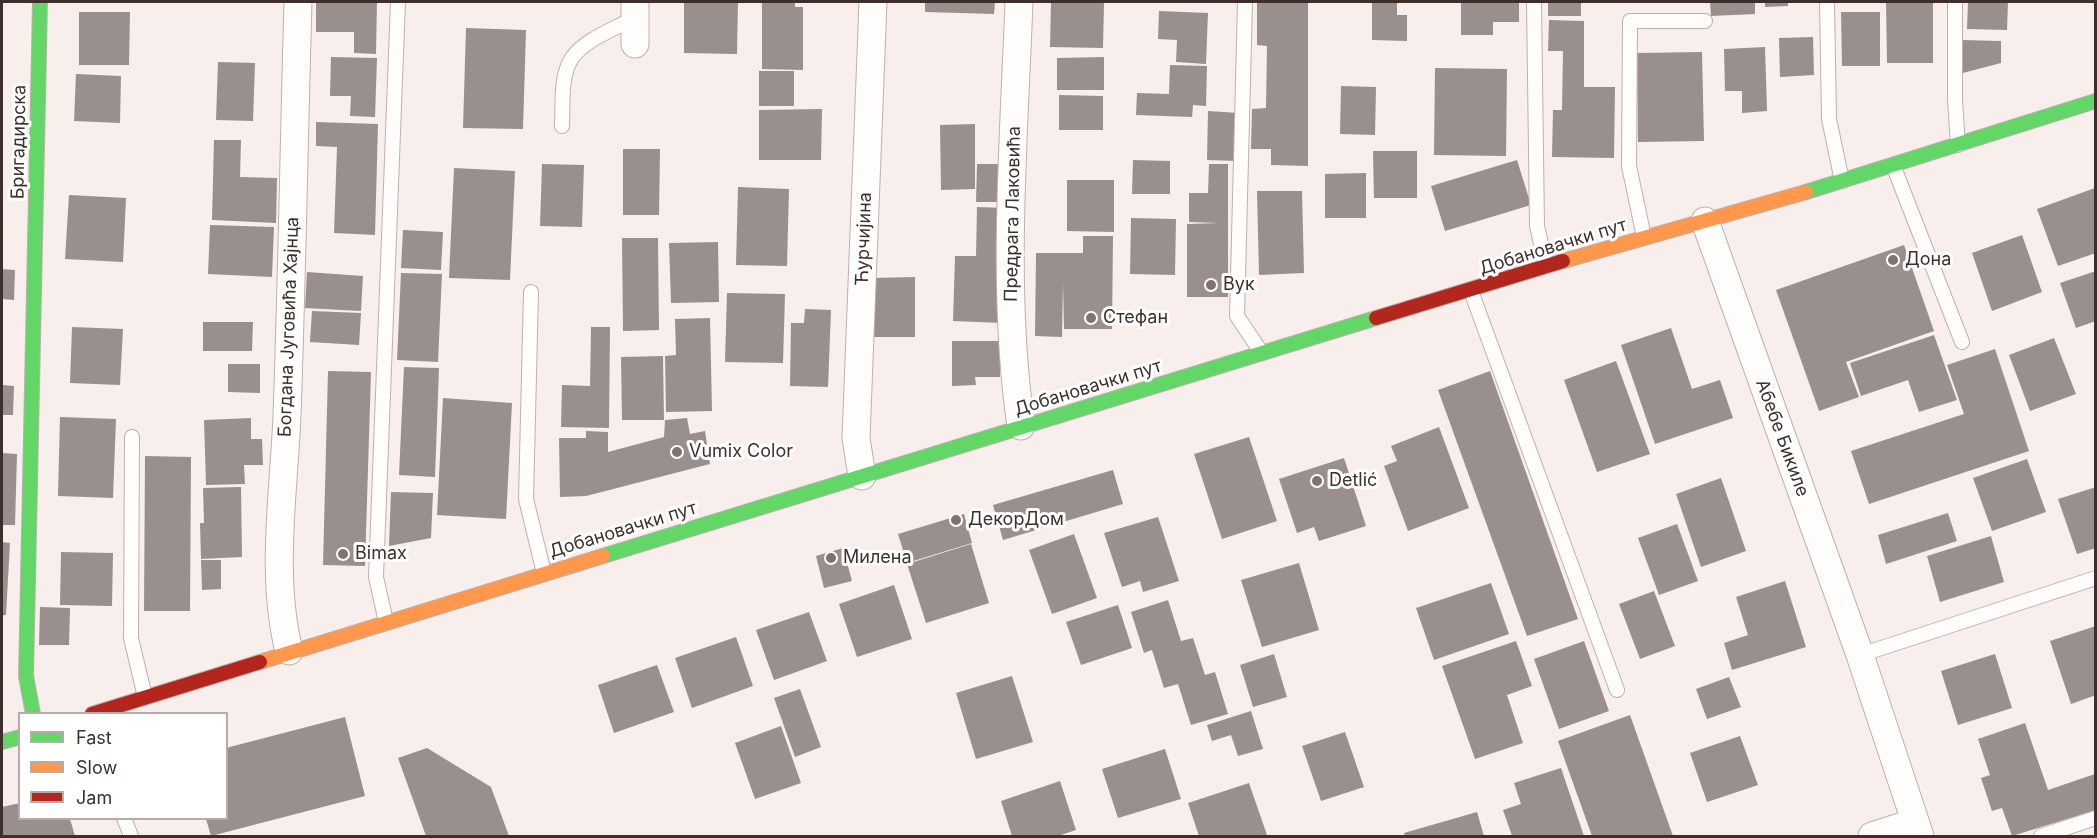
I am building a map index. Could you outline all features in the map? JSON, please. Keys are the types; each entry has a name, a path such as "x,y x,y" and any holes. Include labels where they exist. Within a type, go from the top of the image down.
{"street":[{"name":"Бригадирска","path":"33,712 26,676 40,2"},
{"name":"Богдана Југовића Хајнца","path":"289,651 282,619 281,537 287,417 298,2"},
{"name":"Ћурчијина","path":"862,476 856,438 873,2"},
{"name":"Предрага Лаковића","path":"1019,2 1012,186 1012,336 1014,384 1021,426"},
{"name":"Добановачки пут","path":"98,712 1021,426 1471,291 1546,266 1842,181 2093,102"},
{"name":"Абебе Бикиле","path":"1705,221 1860,655 1918,829"},
{"path":"2,742 18,738"},
{"path":"1872,837 1918,829"}],"lane":[{"path":"386,622 376,576 398,2"},
{"path":"1245,2 1237,316 1262,353"},
{"path":"1534,2 1536,226 1546,266"},
{"path":"1827,2 1829,119 1842,181"},
{"path":"1955,2 1954,100 1958,145"},
{"path":"562,126 565,78 571,58 586,44 635,21"},
{"path":"1644,237 1629,166 1630,21 1704,21"},
{"path":"2093,102 2096,117"},
{"path":"1893,165 1962,342"},
{"path":"1471,291 1617,690"},
{"path":"531,292 526,499 544,573"},
{"path":"132,437 131,638 145,697"},
{"path":"1860,655 2096,578"},
{"path":"2041,837 2096,818"},
{"path":"124,820 131,837"}],"building":[{"path":"316,2 377,2 376,54 354,53 354,32 316,32"},
{"path":"684,2 738,2 737,54 684,53"},
{"path":"762,2 795,2 795,7 803,7 803,70 762,69"},
{"path":"925,2 995,2 994,14 925,12"},
{"path":"1051,2 1104,3 1103,48 1050,47"},
{"path":"1257,2 1308,2 1308,166 1271,165 1271,149 1251,149 1252,109 1266,108 1267,46 1257,45"},
{"path":"1372,2 1397,2 1397,15 1407,15 1407,41 1372,40"},
{"path":"1461,2 1519,2 1519,22 1493,22 1493,35 1461,35"},
{"path":"1548,2 1581,2 1581,16 1548,16"},
{"path":"1710,2 1755,2 1755,14 1711,16"},
{"path":"1765,2 1788,2 1788,6 1765,7"},
{"path":"1886,2 1933,2 1933,63 1887,63"},
{"path":"1968,2 2008,2 2007,30 1967,29"},
{"path":"1159,11 1208,13 1206,64 1176,62 1177,40 1158,39"},
{"path":"79,12 130,12 129,65 79,65"},
{"path":"1841,12 1880,12 1880,66 1842,66"},
{"path":"1549,20 1584,21 1584,87 1615,87 1614,158 1552,157 1553,110 1562,110 1563,51 1548,51"},
{"path":"466,28 526,30 523,129 463,128"},
{"path":"1813,37 1814,75 1780,77 1779,38"},
{"path":"1961,40 2001,41 2001,63 1959,74"},
{"path":"1765,47 1767,111 1742,113 1742,91 1725,91 1724,49"},
{"path":"1702,52 1704,141 1638,142 1637,53"},
{"path":"331,57 377,58 375,117 350,116 351,96 330,96"},
{"path":"1104,57 1104,90 1057,90 1057,58"},
{"path":"218,62 255,63 253,121 216,120"},
{"path":"1170,65 1207,66 1206,106 1193,105 1192,117 1136,115 1137,93 1169,94"},
{"path":"1435,68 1507,69 1506,156 1434,155"},
{"path":"759,71 794,71 794,106 759,106"},
{"path":"76,74 121,76 120,123 74,121"},
{"path":"1341,86 1376,87 1375,135 1340,134"},
{"path":"1059,95 1103,96 1103,130 1059,130"},
{"path":"822,109 821,160 759,160 759,110"},
{"path":"1208,111 1239,113 1237,161 1207,160"},
{"path":"316,122 378,124 375,235 334,233 337,147 316,146"},
{"path":"975,124 975,189 941,190 940,125"},
{"path":"214,140 241,140 240,177 277,178 276,223 212,220"},
{"path":"623,149 660,149 659,215 623,215"},
{"path":"1373,151 1417,151 1417,198 1374,198"},
{"path":"1133,160 1170,161 1170,194 1132,194"},
{"path":"1517,160 1531,205 1445,231 1431,186"},
{"path":"542,164 584,165 582,227 540,226"},
{"path":"977,164 1000,164 1000,202 976,202"},
{"path":"1209,164 1228,164 1228,297 1187,297 1187,224 1219,223 1189,222 1189,193 1208,193"},
{"path":"454,168 515,171 510,280 449,278"},
{"path":"1366,173 1366,218 1325,218 1325,174"},
{"path":"1067,180 1114,180 1114,232 1067,231"},
{"path":"738,187 789,189 787,266 736,265"},
{"path":"2095,188 2096,253 2058,266 2037,209"},
{"path":"1257,191 1302,191 1304,273 1259,275"},
{"path":"69,195 126,198 123,262 65,259"},
{"path":"977,207 1005,208 1002,323 953,321 955,256 976,256"},
{"path":"1131,218 1176,219 1175,275 1130,274"},
{"path":"210,225 274,227 272,277 208,274"},
{"path":"403,230 443,232 441,270 401,268"},
{"path":"2022,235 2042,292 1992,311 1972,253"},
{"path":"1083,236 1113,236 1112,329 1064,329 1063,283 1062,337 1035,336 1036,253 1083,253"},
{"path":"622,238 658,238 659,330 623,331"},
{"path":"718,242 719,302 671,303 669,243"},
{"path":"1904,245 1934,331 1846,362 1859,397 1819,411 1776,290"},
{"path":"2,269 15,270 14,300 2,299"},
{"path":"2096,271 2096,321 2076,328 2060,283"},
{"path":"307,272 363,276 361,311 305,308"},
{"path":"401,273 442,274 438,362 397,360"},
{"path":"915,277 915,337 872,337 872,278"},
{"path":"727,293 785,294 783,363 725,362"},
{"path":"805,309 831,310 828,387 790,386 791,323 804,323"},
{"path":"312,311 361,313 359,345 310,342"},
{"path":"710,318 712,411 666,412 665,356 676,355 675,319"},
{"path":"203,322 253,322 252,351 203,351"},
{"path":"72,327 123,329 120,385 70,383"},
{"path":"591,327 610,327 609,428 561,427 562,385 590,386"},
{"path":"1671,328 1692,389 1720,380 1733,418 1655,444 1621,345"},
{"path":"1934,335 1957,400 1919,412 1908,380 1861,396 1850,363"},
{"path":"2054,338 2076,394 2030,411 2009,355"},
{"path":"952,341 1000,341 1000,377 975,377 976,385 952,386"},
{"path":"1995,349 2029,451 1869,504 1851,451 1964,414 1947,365"},
{"path":"663,356 664,420 622,420 621,357"},
{"path":"1616,361 1650,454 1597,472 1564,380"},
{"path":"228,364 260,364 260,393 228,392"},
{"path":"404,367 439,368 435,477 399,475"},
{"path":"328,371 371,372 365,566 323,565"},
{"path":"1490,371 1578,619 1527,636 1438,390"},
{"path":"2,385 14,386 13,415 2,415"},
{"path":"443,398 512,403 506,519 437,515"},
{"path":"60,417 116,419 113,498 58,496"},
{"path":"251,418 251,439 262,439 263,465 244,465 245,484 206,485 204,420"},
{"path":"687,418 690,434 705,431 710,464 586,496 560,497 559,438 586,438 586,431 608,432 608,452 664,437 665,420"},
{"path":"1439,427 1469,508 1408,531 1384,466 1397,461 1391,446"},
{"path":"1249,437 1277,521 1222,539 1194,454"},
{"path":"2,453 17,454 15,525 2,525"},
{"path":"145,456 191,457 190,611 144,611"},
{"path":"1344,458 1366,526 1319,541 1314,527 1297,533 1279,479"},
{"path":"2027,459 2046,512 1992,531 1973,478"},
{"path":"1113,470 1123,504 1003,540 993,505"},
{"path":"1721,478 1746,551 1701,567 1676,494"},
{"path":"241,487 242,557 201,559 200,523 204,523 203,488"},
{"path":"2096,487 2096,548 2077,554 2058,499"},
{"path":"391,492 433,493 431,538 389,546"},
{"path":"1948,513 1957,541 1886,564 1878,535"},
{"path":"964,514 972,543 907,563 898,534"},
{"path":"1158,517 1179,581 1143,592 1140,581 1122,587 1104,533"},
{"path":"1677,524 1698,581 1659,595 1638,538"},
{"path":"1074,534 1097,598 1052,614 1029,550"},
{"path":"1991,536 2004,582 1940,602 1927,556"},
{"path":"2,542 10,543 6,615 2,615"},
{"path":"971,544 989,603 926,623 907,564"},
{"path":"843,548 852,581 824,588 816,556"},
{"path":"61,552 113,553 112,606 60,605"},
{"path":"201,560 221,560 221,589 202,590"},
{"path":"1299,563 1319,630 1262,647 1241,580"},
{"path":"1785,581 1806,647 1732,670 1724,643 1748,635 1736,597"},
{"path":"1491,583 1509,634 1434,660 1416,608"},
{"path":"894,585 912,639 857,657 839,604"},
{"path":"1654,591 1675,646 1640,659 1619,604"},
{"path":"1168,600 1181,641 1193,638 1205,675 1215,672 1228,714 1191,725 1178,684 1164,688 1152,650 1144,653 1131,612"},
{"path":"1118,605 1132,648 1081,665 1066,622"},
{"path":"40,607 70,608 69,645 39,645"},
{"path":"809,612 827,661 774,680 756,630"},
{"path":"2096,626 2096,695 2071,704 2050,641"},
{"path":"736,637 753,686 692,708 675,658"},
{"path":"1516,641 1532,686 1507,695 1523,743 1475,759 1442,666"},
{"path":"1584,641 1609,711 1559,729 1534,659"},
{"path":"1274,654 1287,697 1253,707 1240,665"},
{"path":"1995,654 2012,708 1958,725 1941,671"},
{"path":"657,665 674,712 614,733 598,685"},
{"path":"1012,676 1033,742 976,759 956,693"},
{"path":"1729,677 1741,707 1707,719 1696,689"},
{"path":"800,689 821,747 795,757 774,698"},
{"path":"1251,711 1263,749 1238,756 1231,735 1212,741 1207,725"},
{"path":"1630,715 1673,836 1592,836 1558,741"},
{"path":"345,717 365,796 211,836 206,820 228,820 228,747"},
{"path":"2025,723 2048,790 2095,774 2096,810 2012,836 2002,808 1992,811 1981,778 1990,775 1978,739"},
{"path":"781,726 801,783 755,799 735,743"},
{"path":"1345,732 1364,787 1321,801 1302,746"},
{"path":"1740,736 1758,785 1707,802 1690,753"},
{"path":"427,748 491,787 509,836 426,836 398,758"},
{"path":"1165,749 1181,799 1118,818 1102,769"},
{"path":"1561,768 1584,836 1512,836 1503,810 1521,804 1514,783"},
{"path":"1060,781 1076,830 1058,836 1012,836 1001,801"},
{"path":"1249,783 1267,835 1199,836 1188,803"},
{"path":"18,803 18,820 70,820 75,836 2,836 2,807"},
{"path":"1477,812 1484,836 1405,836 1404,833"}],"traffic: fast":[{"path":"33,712 26,676 40,2"},
{"path":"1806,192 2096,101"},
{"path":"603,556 1376,318"},
{"path":"2,742 18,738"}],"traffic: slow":[{"path":"1563,261 1806,192"},
{"path":"260,662 603,556"}],"traffic: jam":[{"path":"1376,318 1563,261"},
{"path":"98,712 260,662"}],"place":[{"name":"Дона","path":"1893,260"},
{"name":"Вук","path":"1211,285"},
{"name":"Стефан","path":"1091,318"},
{"name":"Vumix Color","path":"677,452"},
{"name":"Detlić","path":"1317,481"},
{"name":"ДекорДом","path":"956,520"},
{"name":"Bimax","path":"343,554"},
{"name":"Милена","path":"831,558"}]}
